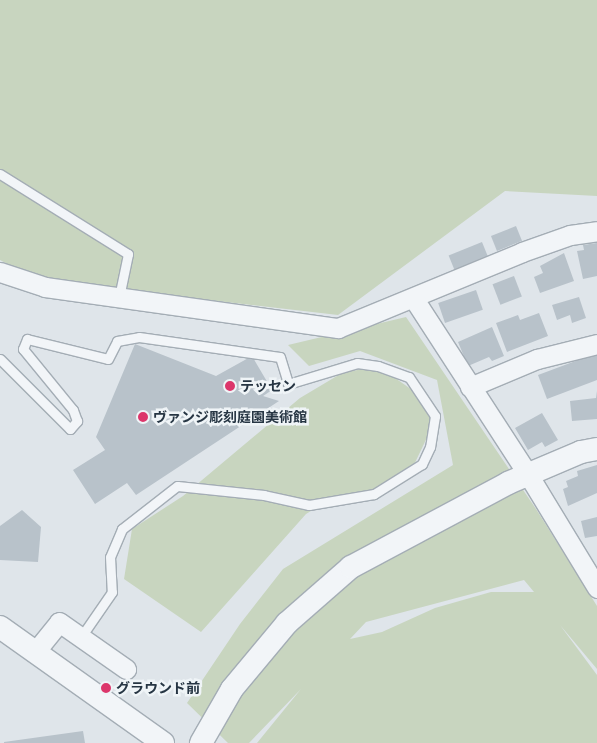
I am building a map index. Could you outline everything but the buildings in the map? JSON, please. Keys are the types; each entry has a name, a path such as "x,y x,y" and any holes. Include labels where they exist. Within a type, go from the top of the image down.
{"street":[{"path":"0,272 46,288 338,328 414,299 522,252 570,235 597,231"},
{"path":"414,299 529,476 590,565 597,588"},
{"path":"470,386 537,359 597,344"},
{"path":"201,743 232,689 287,623 351,568 508,483 529,476 581,452 597,450"},
{"path":"35,652 59,622 126,669"},
{"path":"0,627 163,743"}],"lane":[{"path":"0,174 128,254 119,298"},
{"path":"0,359 70,429 77,421 73,410 23,349 27,339 108,359 117,341 139,336 280,357 288,384 357,363 378,366 409,377 435,416 430,448 422,464 374,494 308,505 264,495 177,486 122,529 110,556 112,592 81,638"}],"green space":[{"path":"0,0 597,0 597,196 505,191 338,315 37,280 0,260"},
{"path":"406,317 536,509 597,606 597,669 560,625 597,675 597,743 257,743 301,689 249,743 228,743 187,703 240,624 283,569 453,465 437,380 360,351 309,366 288,345","holes":["524,580 534,592 491,592 435,608 382,632 350,639 366,622"]},
{"path":"378,366 425,399 434,423 411,471 354,503 326,502 306,514 201,632 124,579 132,529 183,496 300,398 342,373"}],"place":[{"name":"テッセン","path":"230,386"},
{"name":"ヴァンジ彫刻庭園美術館","path":"143,417"},
{"name":"グラウンド前","path":"106,688"}]}
